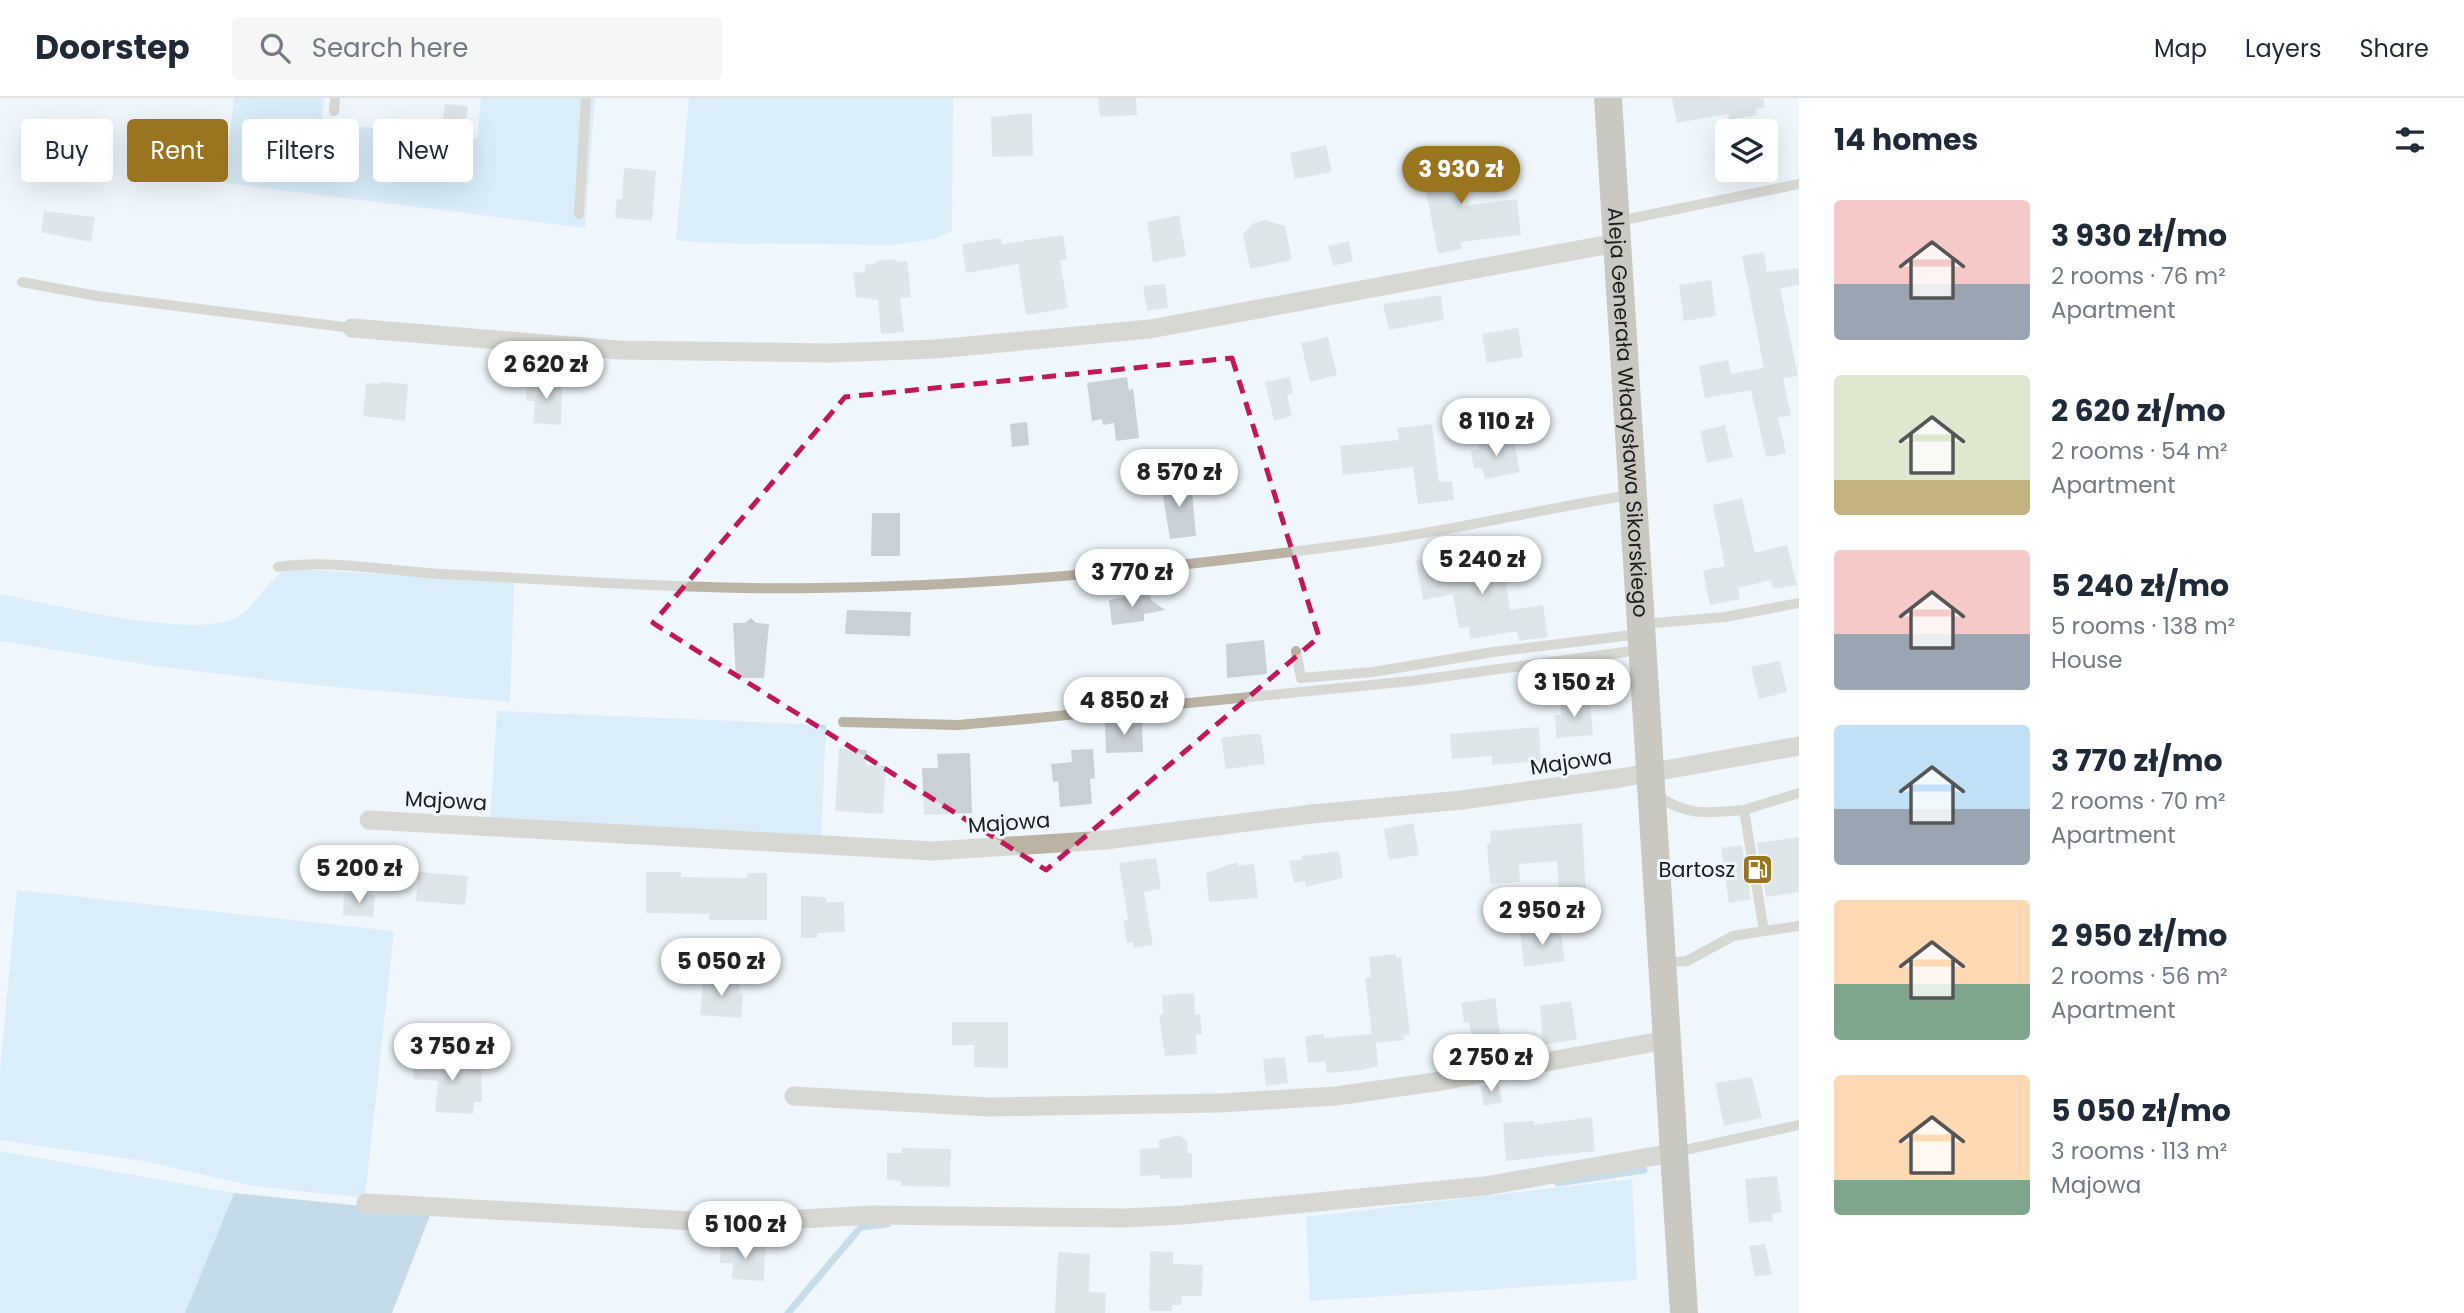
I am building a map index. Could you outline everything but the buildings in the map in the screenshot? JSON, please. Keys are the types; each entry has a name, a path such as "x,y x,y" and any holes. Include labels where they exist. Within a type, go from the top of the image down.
{"main road":[{"name":"Aleja Generała Władysława Sikorskiego","path":"1608,98 1684,1313"}],"street":[{"path":"352,328 619,350 830,353 936,349 1150,329 1615,232"},
{"name":"Majowa","path":"369,820 933,851 1205,829 1312,814 1650,782 1799,746"},
{"path":"794,1096 989,1107 1219,1103 1323,1097 1442,1081 1666,1040"},
{"path":"366,1203 729,1223 871,1215 1125,1218 1485,1186 1672,1153"}],"lane":[{"path":"334,111 335,98"},
{"path":"579,214 586,98"},
{"path":"1615,232 1799,184"},
{"path":"22,282 97,296 352,328"},
{"path":"278,567 304,563 382,571 623,583 817,588 934,587 1209,561 1378,540 1632,495"},
{"path":"843,722 958,725 1411,681 1799,603"},
{"path":"1296,651 1301,678 1373,672 1493,652 1640,636"},
{"path":"1650,782 1678,810 1702,814 1744,810 1799,793"},
{"path":"1744,810 1763,931"},
{"path":"1661,963 1687,961 1733,936 1799,926"},
{"path":"1672,1153 1799,1125"}],"highlighted area":[{"path":"1232,358 1319,637 1046,870 653,623 845,397"}],"shaded area":[{"path":"234,98 324,98 322,119 242,119 242,182 359,182 359,127 373,128 373,182 473,182 473,139 477,139 481,98 595,98 585,228 224,183 228,182 228,149"},
{"path":"689,98 953,98 952,231 934,239 892,245 704,243 676,240"},
{"path":"288,568 514,583 510,702 322,686 162,667 0,641 0,594 86,612 159,623 220,623 246,611 274,579"},
{"path":"497,711 826,725 821,840 490,820"},
{"path":"17,890 394,931 365,1198 253,1186 143,1161 0,1140 0,1069"},
{"path":"0,1151 234,1193 185,1313 0,1313"},
{"path":"1632,1179 1637,1280 1310,1301 1306,1217"},
{"path":"234,1193 431,1213 392,1313 185,1313"}],"waterway":[{"path":"1558,1183 1644,1170"},
{"path":"788,1313 861,1227 887,1224"}],"place":[{"name":"Bartosz","path":"1758,870"}]}
